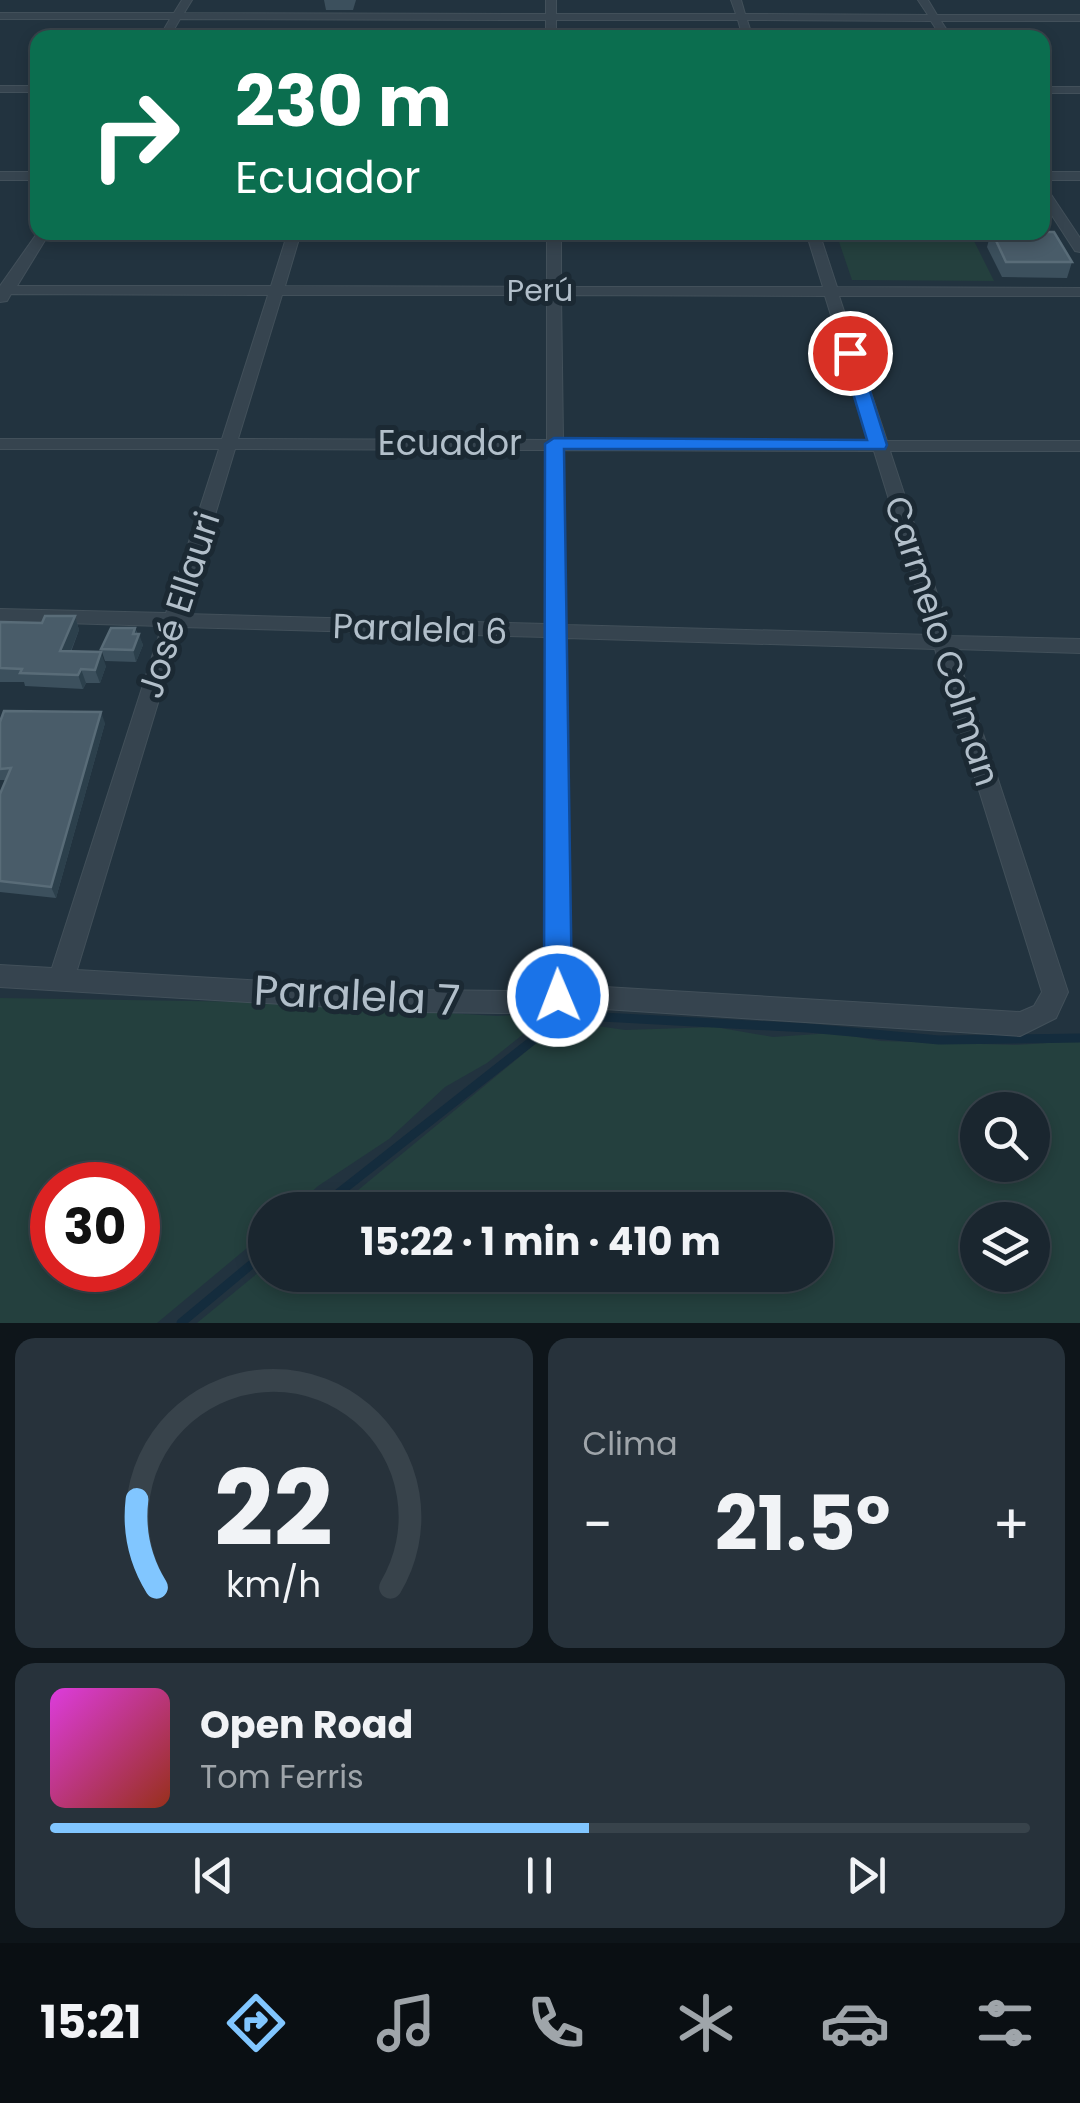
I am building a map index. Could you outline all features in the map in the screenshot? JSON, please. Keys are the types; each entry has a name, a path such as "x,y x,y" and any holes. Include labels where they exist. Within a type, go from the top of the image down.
{"street":[{"path":"169,30 187,0"},
{"path":"551,0 551,30"},
{"path":"736,0 746,30"},
{"path":"923,0 942,30"},
{"path":"0,16 361,22 551,17 1080,18"},
{"path":"0,88 30,88"},
{"path":"1050,90 1080,90"},
{"path":"0,176 30,176"},
{"path":"1050,176 1080,176"},
{"path":"1050,202 1080,248"},
{"path":"2,293 38,240"},
{"name":"José Ellauri","path":"62,977 293,240"},
{"path":"554,240 558,996"},
{"name":"Carmelo Colman","path":"815,240 1055,992"},
{"name":"Perú","path":"2,293 1080,292"},
{"name":"Ecuador","path":"0,444 1080,446"},
{"name":"Paralela 6","path":"0,615 554,634 1080,646"},
{"name":"Paralela 7","path":"0,976 415,1001 520,1002 558,996 1020,1024 1045,1015 1051,1009 1055,992"}],"green space":[{"path":"838,240 974,240 994,281 852,280"},
{"path":"0,998 263,1002 497,1016 550,1013 487,1063 445,1087 389,1139 311,1192 248,1192 248,1247 157,1323 0,1323"},
{"path":"563,1021 625,1030 715,1027 773,1037 833,1033 881,1041 1016,1045 1080,1041 1080,1323 197,1323 248,1281 248,1292 833,1292 833,1192 356,1192"}],"building":[{"path":"1050,232 1054,232 1072,262 1006,262 996,240 1050,240"},
{"path":"45,616 75,616 60,651 101,652 95,670 81,669 78,675 20,673 22,669 0,668 0,622 42,623"},
{"path":"111,628 135,628 133,634 139,634 133,650 101,649"},
{"path":"4,711 101,712 51,887 0,881 0,794 11,768 0,769 0,722"}],"waterway":[{"path":"340,1192 565,1015 808,1028 939,1040 1080,1038"},
{"path":"181,1323 248,1267"}],"route":[{"path":"558,996 554,444 878,445 850,353"}]}
